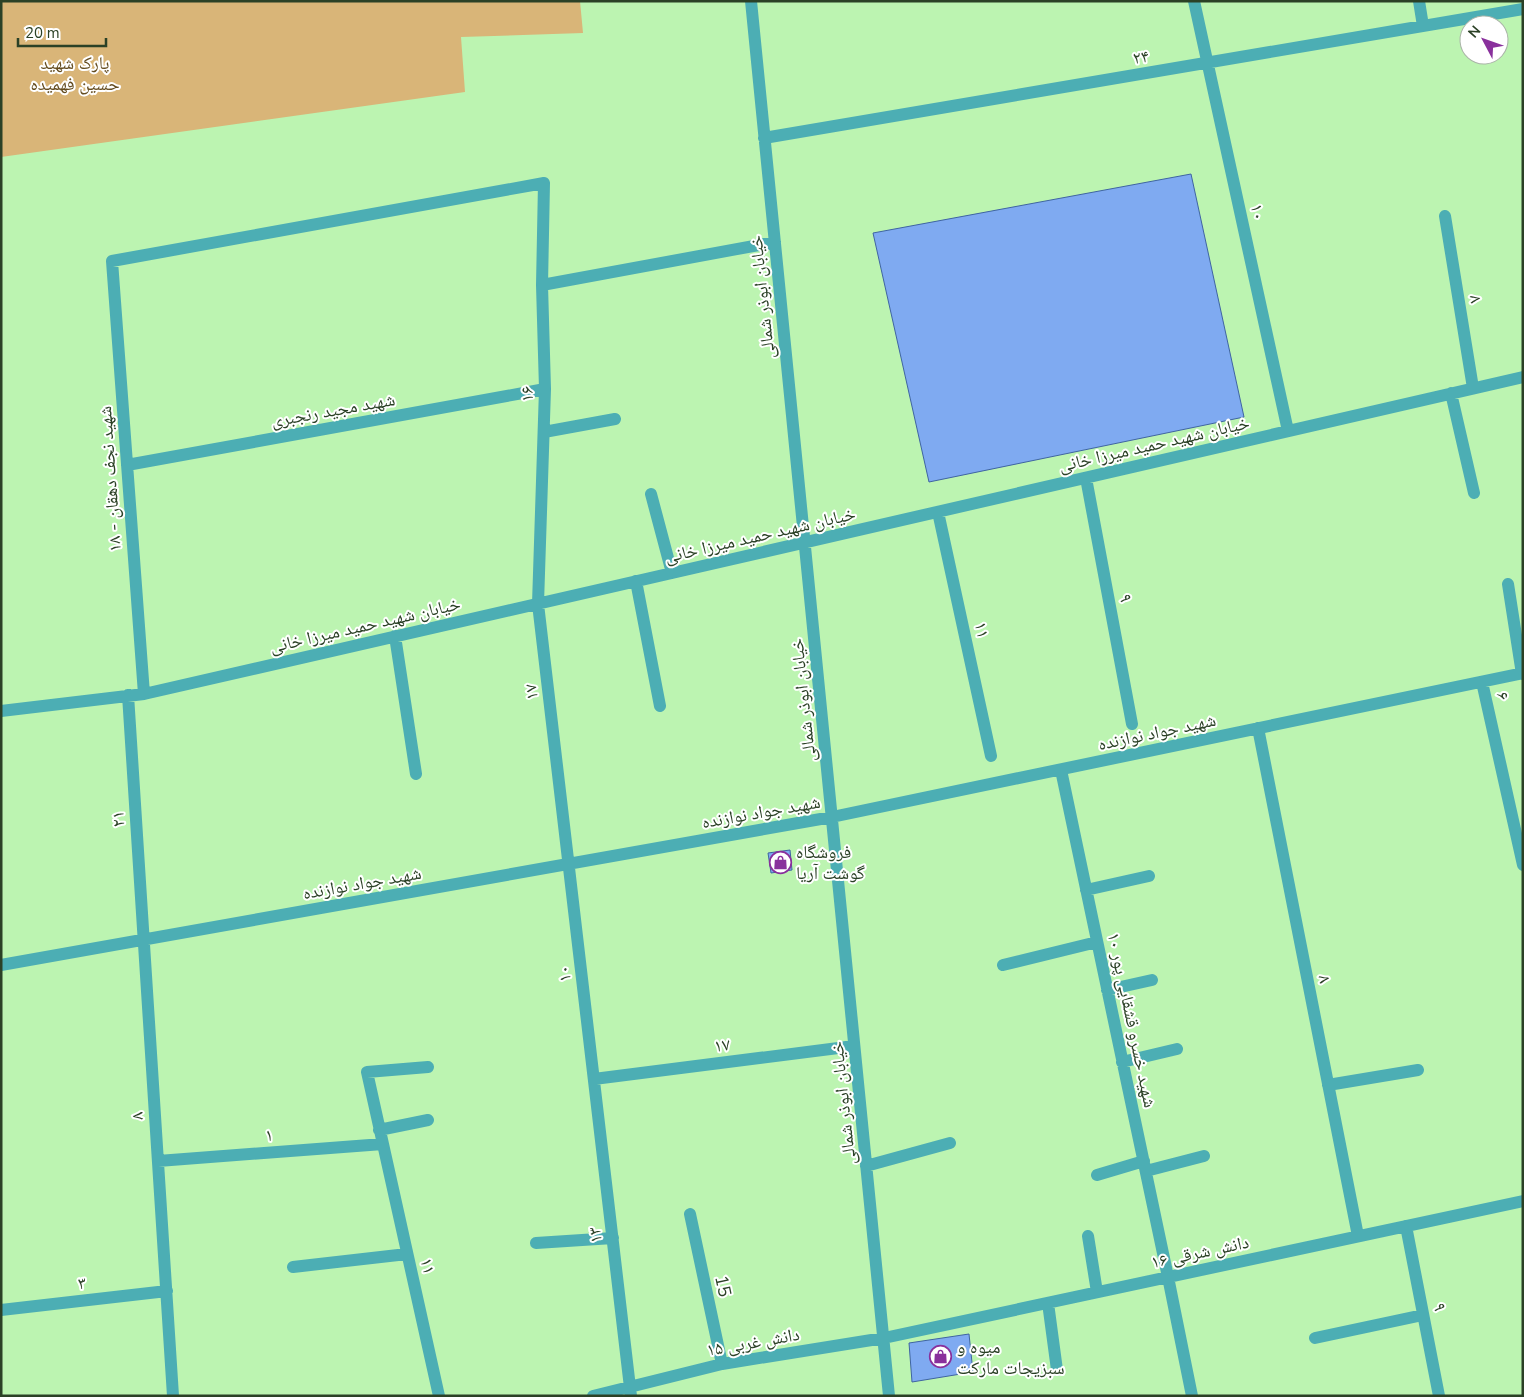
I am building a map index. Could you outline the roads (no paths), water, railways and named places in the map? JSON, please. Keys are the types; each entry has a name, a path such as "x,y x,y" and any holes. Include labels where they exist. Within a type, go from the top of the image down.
{"street":[{"name":"خیابان ابوذر شمالی","path":"751,1 889,1396"},
{"name":"۱۰","path":"1194,1 1288,431"},
{"path":"1419,1 1423,26"},
{"name":"۲۴","path":"764,138 1523,9"},
{"name":"۱۶","path":"112,262 544,183 542,285 545,389 538,604"},
{"name":"۸","path":"1445,216 1473,388"},
{"path":"542,285 774,242"},
{"name":"شهید نجف دهقان - ۱۸","path":"112,262 144,694"},
{"name":"خیابان شهید حمید میرزا خانی","path":"1,711 144,694 1523,377"},
{"name":"شهید مجید رنجبری","path":"127,465 545,389"},
{"path":"1451,393 1474,494"},
{"path":"544,432 615,419"},
{"name":"۹","path":"1086,478 1132,724"},
{"path":"651,494 672,574"},
{"name":"۱۱","path":"938,512 992,756"},
{"path":"636,581 660,706"},
{"path":"1508,584 1523,674"},
{"name":"۱۷","path":"538,604 568,864"},
{"path":"395,636 416,774"},
{"name":"شهید جواد نوازنده","path":"1,965 832,818 1523,674"},
{"name":"۶","path":"1482,682 1523,865"},
{"name":"۲۱","path":"128,695 143,940"},
{"name":"۸","path":"1258,728 1358,1236"},
{"name":"شهید خسرو قشقایی پور ۱۰","path":"1061,770 1192,1396"},
{"name":"۱۰","path":"568,864 594,1079"},
{"path":"1086,890 1149,876"},
{"name":"۸","path":"143,940 173,1396"},
{"path":"1003,965 1098,942"},
{"path":"1107,990 1152,980"},
{"name":"۱۷","path":"594,1079 854,1046"},
{"path":"1122,1062 1177,1049"},
{"name":"۱۱","path":"428,1067 367,1072 439,1396"},
{"path":"1328,1085 1418,1070"},
{"name":"۱۳","path":"594,1079 631,1391"},
{"path":"380,1130 428,1120"},
{"path":"866,1166 950,1143"},
{"name":"۱","path":"158,1161 383,1144"},
{"path":"1096,1174 1204,1156"},
{"name":"دانش شرقی ۱۶","path":"884,1338 1523,1201"},
{"name":"15","path":"690,1214 722,1364"},
{"name":"۹","path":"1406,1226 1439,1396"},
{"path":"1088,1236 1097,1292"},
{"path":"536,1243 612,1238"},
{"path":"292,1266 407,1254"},
{"name":"۳","path":"1,1310 166,1291"},
{"path":"1048,1303 1057,1370"},
{"path":"1315,1338 1424,1315"},
{"name":"دانش غربی ۱۵","path":"593,1396 631,1391 722,1364 884,1338"}],"place":[{"name":"فروشگاه گوشت آریا","path":"780,862"},
{"name":"میوه و سبزیجات مارکت","path":"941,1357"}],"park label":[{"name":"پارک شهید حسین فهمیده","path":"75,73"}]}
